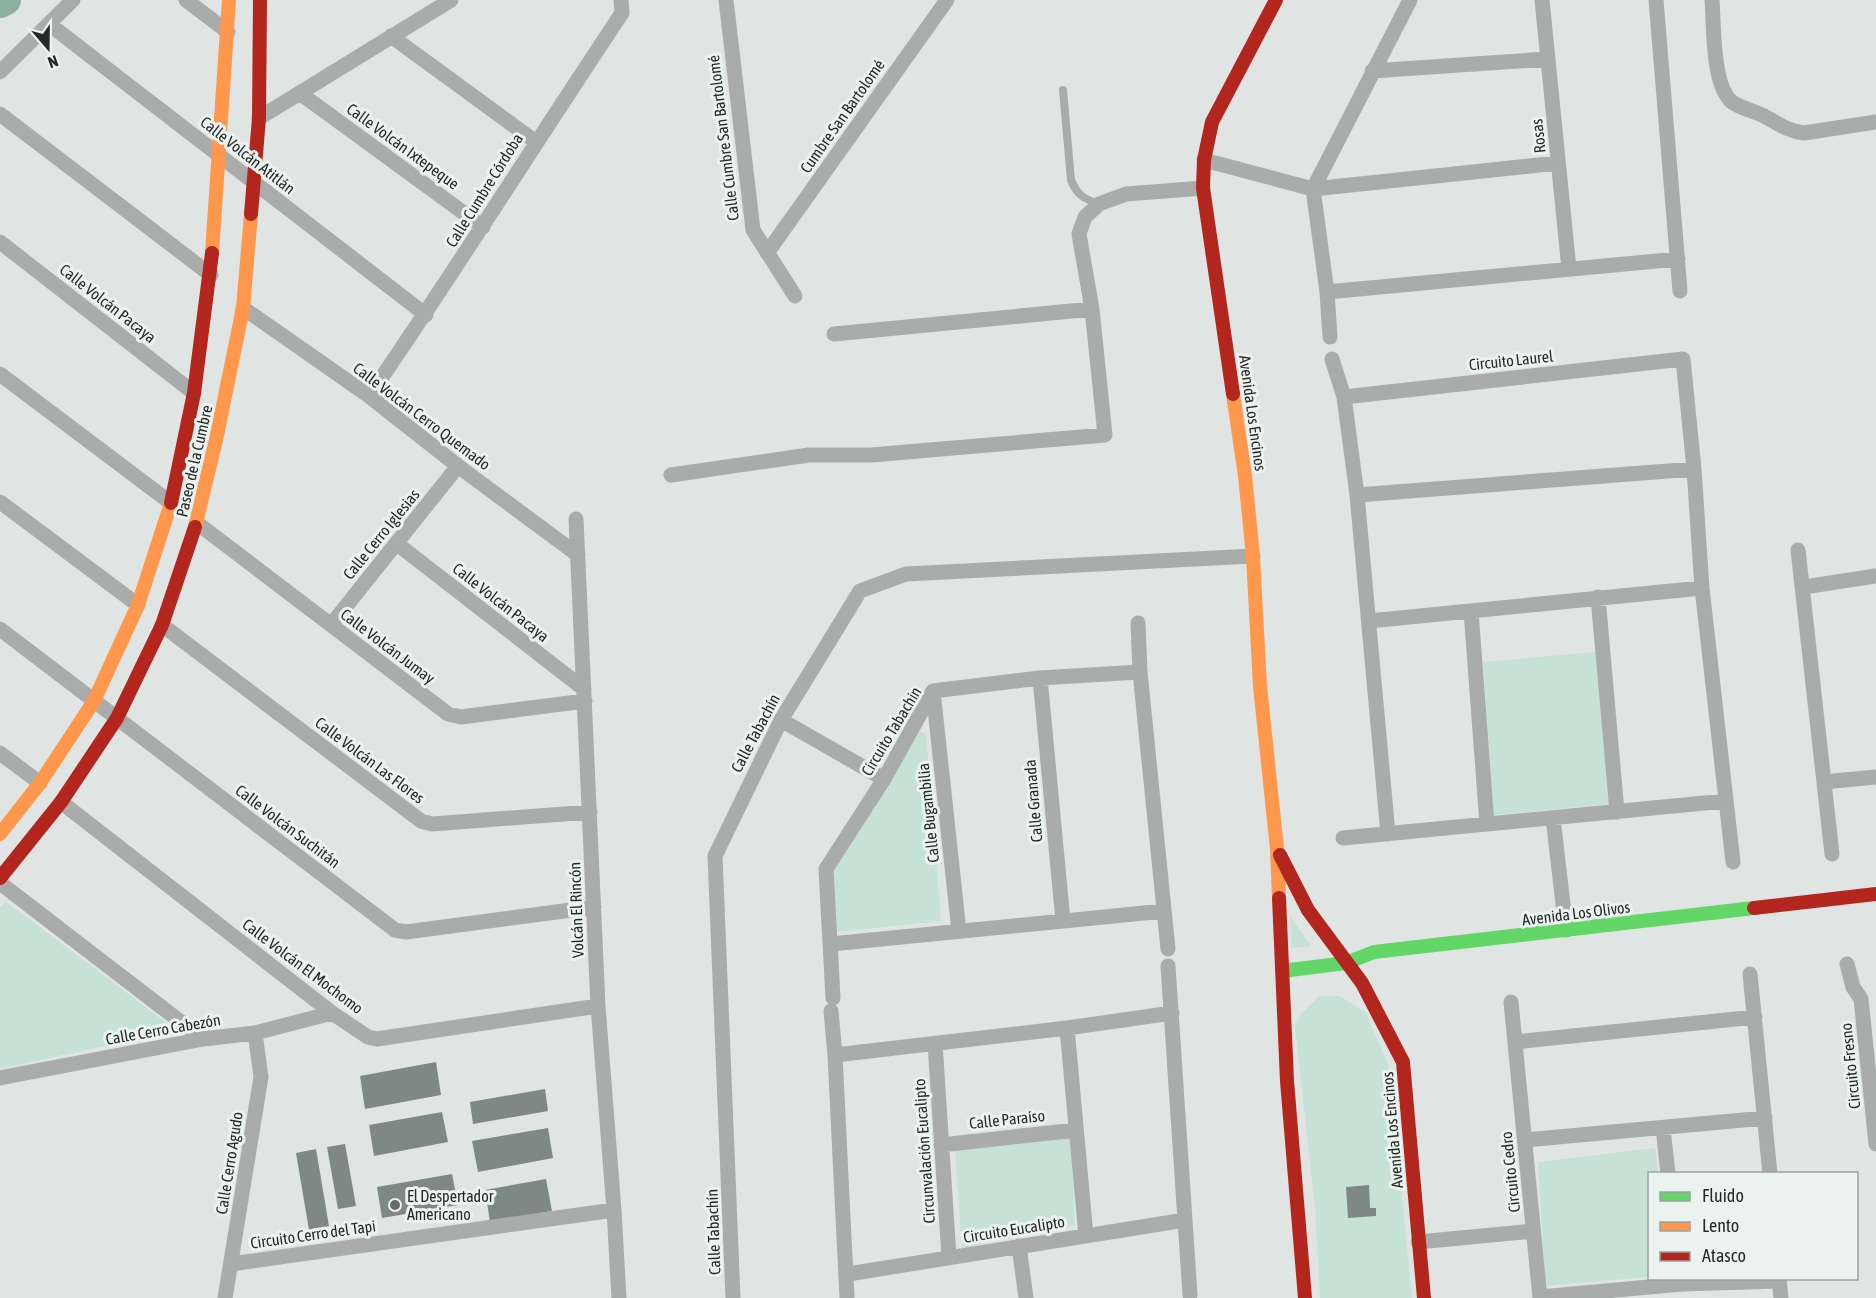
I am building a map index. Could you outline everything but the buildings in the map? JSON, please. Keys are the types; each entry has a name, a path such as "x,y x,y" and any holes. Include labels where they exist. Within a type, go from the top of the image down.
{"street":[{"path":"0,72 73,0"},
{"path":"186,0 228,32"},
{"name":"Paseo de la Cumbre","path":"0,834 40,783 94,701 138,605 171,503 194,393 212,275 229,0"},
{"name":"Paseo de la Cumbre","path":"0,880 61,802 117,718 162,625 197,523 243,308 259,118 261,0"},
{"path":"259,118 451,0"},
{"name":"Calle Cumbre Córdoba","path":"369,396 426,315 536,142 622,13 621,0"},
{"name":"Calle Cumbre San Bartolomé","path":"726,0 753,230 795,296"},
{"name":"Cumbre San Bartolomé","path":"767,253 947,0"},
{"name":"Avenida Los Encinos","path":"1276,0 1212,122 1204,160 1203,188 1245,476 1253,556 1260,686 1277,849 1287,1081 1305,1298"},
{"path":"1330,337 1328,292 1313,189 1410,0"},
{"name":"Rosas","path":"1542,0 1569,269"},
{"path":"1656,0 1680,291"},
{"path":"1712,0 1719,75 1724,93 1733,102 1796,132 1804,133 1876,122"},
{"name":"Calle Volcán Atitlán","path":"49,24 426,315"},
{"path":"392,36 536,142"},
{"path":"1372,71 1548,59"},
{"name":"Calle Volcán Ixtepeque","path":"301,94 483,227"},
{"path":"0,114 212,275"},
{"path":"1204,160 1313,189 1558,163"},
{"path":"671,474 809,455 871,455 1106,435 1092,309 1079,234 1084,217 1099,204 1126,194 1203,188"},
{"name":"Calle Volcán Pacaya","path":"0,242 194,393"},
{"path":"1328,292 1678,259"},
{"name":"Calle Volcán Cerro Quemado","path":"243,308 369,396 458,466 578,555"},
{"path":"834,334 1092,309"},
{"path":"1332,359 1344,397 1357,495 1388,834"},
{"name":"Circuito Laurel","path":"1344,397 1683,359 1694,469"},
{"path":"0,374 171,503"},
{"name":"Calle Cerro Iglesias","path":"332,625 458,466"},
{"path":"1357,495 1694,469 1702,588 1732,862"},
{"path":"0,502 138,605"},
{"name":"Volcán El Rincón","path":"576,519 598,1006 615,1210 619,1298"},
{"name":"Calle Volcán Jumay","path":"197,523 448,714 461,717 584,695"},
{"name":"Calle Volcán Pacaya","path":"396,543 584,695"},
{"path":"1798,550 1804,587 1832,854"},
{"name":"Calle Tabachín","path":"733,1298 715,856 781,720 860,591 906,574 1253,556"},
{"path":"1804,587 1876,576"},
{"path":"1369,621 1702,588"},
{"path":"1598,597 1617,812"},
{"path":"1471,611 1487,824"},
{"path":"1138,623 1140,672 1168,950"},
{"name":"Calle Volcán Las Flores","path":"162,625 421,821 432,824 590,812"},
{"name":"Calle Volcán Suchitán","path":"0,629 395,930 406,932 594,908"},
{"name":"Circuito Tabachin","path":"835,1055 826,868 884,779 933,692 1040,678 1140,672"},
{"name":"Calle Granada","path":"1040,678 1063,921"},
{"name":"Calle Bugambilia","path":"933,692 959,931"},
{"path":"781,720 884,779"},
{"path":"0,753 40,783"},
{"path":"1824,782 1876,777"},
{"path":"1343,838 1725,801"},
{"name":"Calle Volcán El Mochomo","path":"61,802 332,1013 368,1037 377,1038 598,1006"},
{"path":"1553,818 1566,930"},
{"name":"Avenida Los Encinos","path":"1277,849 1308,910 1362,983 1403,1062 1424,1298"},
{"path":"0,880 203,1039"},
{"name":"Avenida Los Olivos","path":"1282,971 1346,963 1374,952 1876,894"},
{"path":"831,944 1164,912"},
{"name":"Circuito Fresno","path":"1847,964 1853,987 1869,999 1876,1144"},
{"path":"1168,966 1190,1295"},
{"path":"1750,974 1770,1172"},
{"name":"Circuito Cedro","path":"1511,1002 1540,1298"},
{"name":"Calle Cerro Cabezón","path":"0,1078 203,1039 255,1033 332,1013"},
{"path":"847,1298 848,1274 835,1055 1067,1028 1172,1013"},
{"path":"1515,1042 1755,1017"},
{"path":"1067,1028 1086,1236"},
{"name":"Calle Cerro Agudo","path":"225,1298 261,1077 255,1033"},
{"name":"Circunvalación Eucalipto","path":"935,1043 949,1257"},
{"path":"1525,1140 1765,1118"},
{"path":"1663,1128 1668,1172"},
{"name":"Calle Paraíso","path":"941,1145 1076,1130"},
{"name":"Circuito Cerro del Tapi","path":"231,1263 615,1210"},
{"name":"Circuito Eucalipto","path":"848,1274 1185,1220"},
{"path":"1418,1242 1533,1231"},
{"path":"1019,1246 1026,1298"},
{"path":"1540,1298 1682,1281 1779,1280 1781,1298"}],"lane":[{"path":"1063,90 1071,180 1077,193 1099,204"}],"green space":[{"path":"1595,652 1609,804 1494,815 1483,662"},
{"path":"915,730 926,734 941,921 836,932 832,866"},
{"path":"6,902 176,1030 0,1069 0,907"},
{"path":"1290,916 1311,946 1292,948"},
{"path":"1319,996 1340,996 1366,1013 1388,1064 1412,1298 1320,1298 1315,1208 1295,1025 1301,1014"},
{"path":"1071,1137 1075,1225 962,1248 955,1148"},
{"path":"1655,1148 1658,1172 1648,1172 1648,1277 1545,1286 1538,1162"}],"waterway":[{"path":"0,3 6,0"}],"traffic: fast":[{"path":"1282,971 1346,963 1374,952 1754,908"}],"traffic: slow":[{"path":"212,253 229,0"},
{"path":"195,527 216,440 243,308 251,214"},
{"path":"1233,394 1245,476 1253,556 1260,686 1277,849 1279,898"},
{"path":"0,834 40,783 94,701 138,605 171,503"}],"traffic: jam":[{"path":"251,214 259,118 260,0"},
{"path":"1233,394 1203,188 1204,160 1212,122 1276,0"},
{"path":"171,503 194,393 212,253"},
{"path":"0,878 61,802 117,718 162,625 195,527"},
{"path":"1280,855 1308,910 1362,983 1403,1062 1424,1298"},
{"path":"1754,908 1876,894"},
{"path":"1279,898 1287,1081 1305,1298"}],"place":[{"name":"El Despertador Americano","path":"395,1205"}]}
